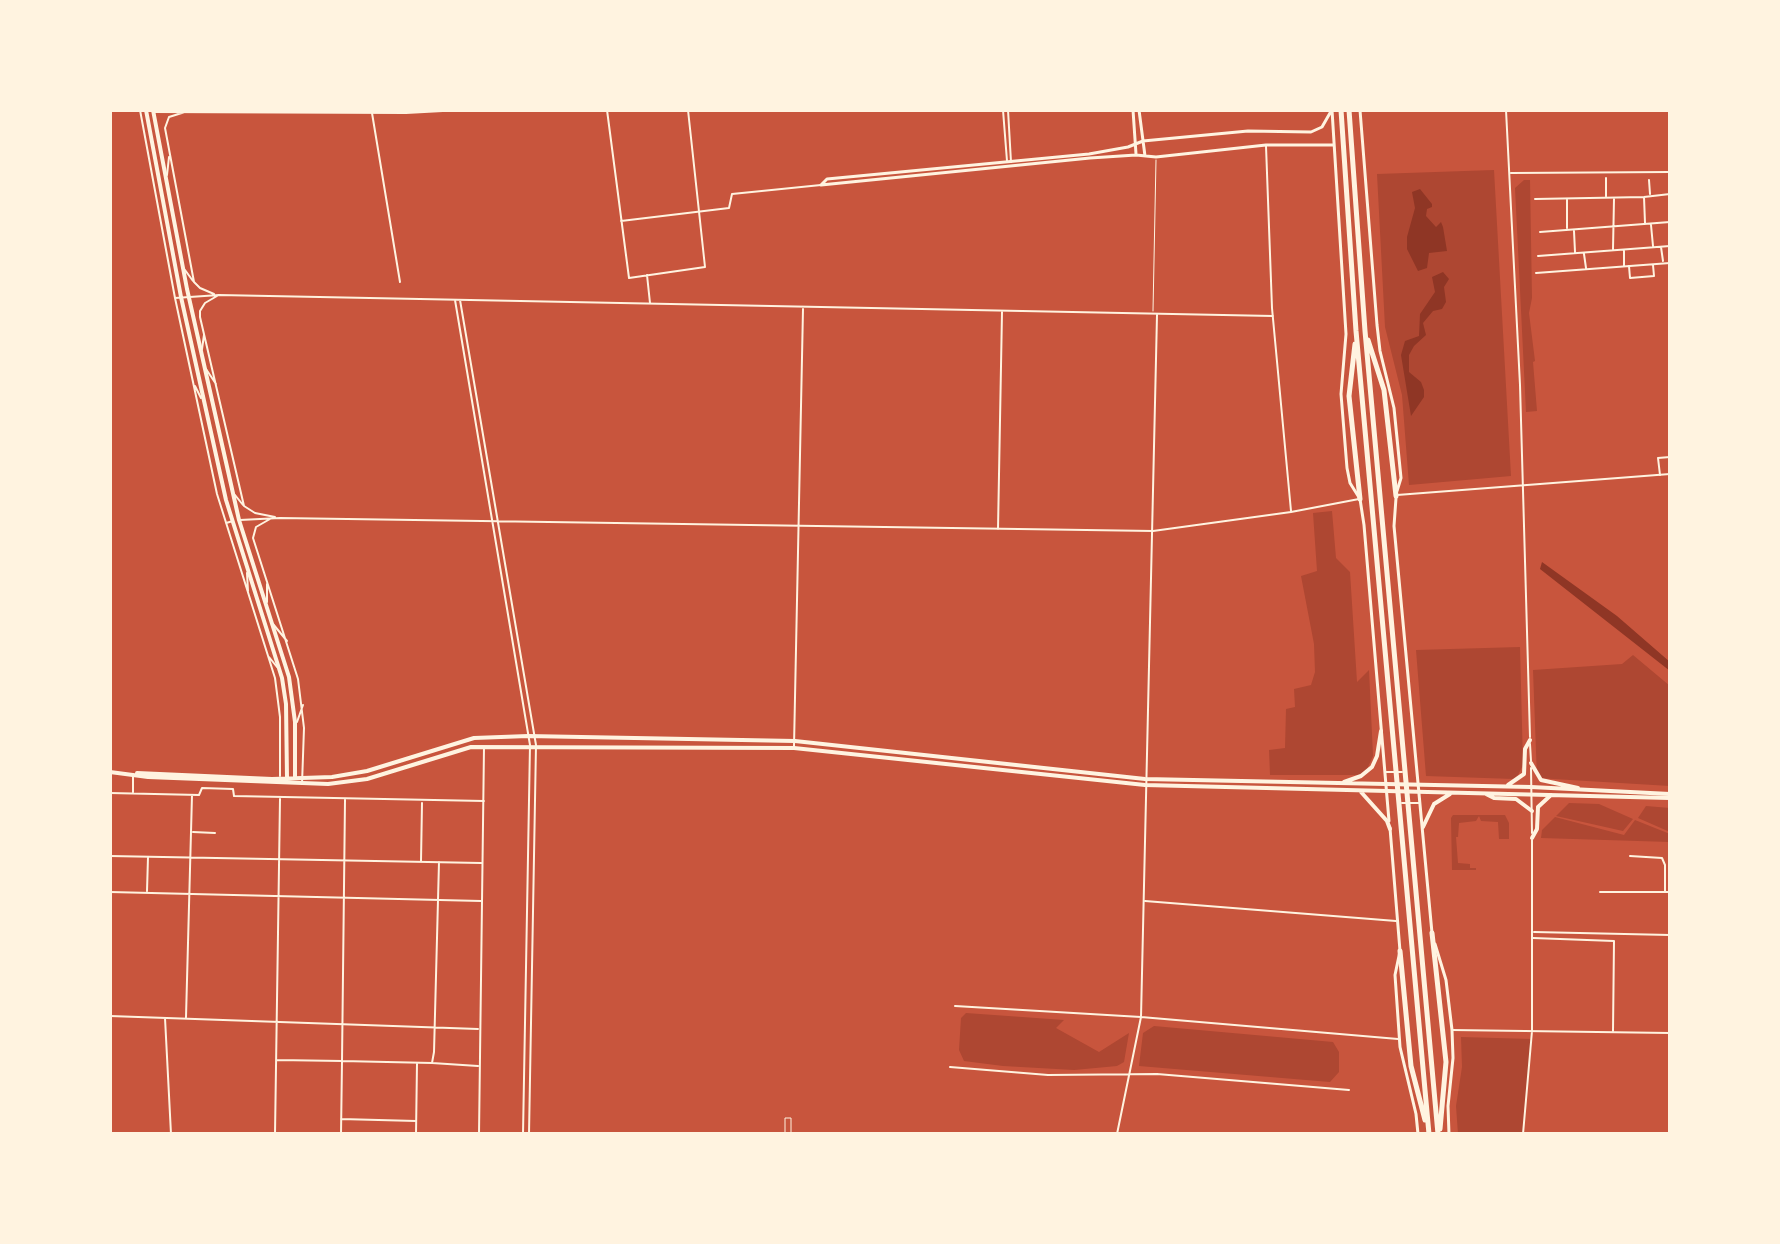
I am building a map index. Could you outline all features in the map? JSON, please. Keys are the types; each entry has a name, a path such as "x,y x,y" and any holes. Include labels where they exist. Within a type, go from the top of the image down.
{"highway":[{"path":"1341,110 1356,331 1429,1134"},
{"path":"1349,110 1365,331 1438,1134"},
{"path":"1356,331 1349,396 1360,499"},
{"path":"1365,331 1384,390 1396,496"},
{"path":"1432,933 1446,1062 1438,1134"},
{"path":"1400,951 1411,1066 1429,1134"}],"main road":[{"path":"1133,110 1136,155"},
{"path":"1139,110 1145,156"},
{"path":"821,185 827,179 1089,154 1143,141 1248,131 1311,132 1322,127 1332,110"},
{"path":"1332,110 1346,334 1341,394 1347,468 1350,483 1360,499 1400,951 1395,975 1399,1039 1418,1134"},
{"path":"1360,110 1377,325 1380,351 1393,396 1401,478 1394,526 1432,933 1446,980 1452,1030 1449,1134"},
{"path":"143,111 178,298 229,522 280,671 286,704 286,782"},
{"path":"154,111 183,269 232,491 289,677 295,729 295,782"},
{"path":"821,185 1136,155 1156,157 1266,145 1333,145"},
{"path":"1340,783 1361,776 1372,767 1381,731"},
{"path":"302,782 367,771 474,738 535,736 795,741 1145,782 1340,783 1385,788"},
{"path":"1506,787 1524,774 1525,749 1530,740"},
{"path":"110,772 148,771 286,782 358,781 463,749 484,746 794,748 1145,782 1355,790 1531,787 1670,796"},
{"path":"1531,763 1541,780 1580,789"},
{"path":"1419,788 1452,793 1670,796"},
{"path":"1355,790 1369,800 1390,829"},
{"path":"1423,827 1434,804 1452,793"},
{"path":"1484,793 1494,798 1516,799 1532,811"},
{"path":"1532,838 1537,829 1538,807 1554,794"}],"street":[{"path":"143,111 372,113 461,110"},
{"path":"607,110 629,278 705,267 688,110"},
{"path":"1003,110 1010,167"},
{"path":"1008,110 1009,160"},
{"path":"1506,110 1523,485 1532,811 1532,1031 1523,1134"},
{"path":"194,282 165,128 169,117 197,111"},
{"path":"372,113 400,282"},
{"path":"1266,145 1273,316 1291,512"},
{"path":"166,180 170,154"},
{"path":"1117,1134 1141,1017 1153,531 1156,157"},
{"path":"1510,173 1670,172"},
{"path":"1606,178 1606,197"},
{"path":"1649,180 1650,195"},
{"path":"620,221 729,208 732,194 821,185"},
{"path":"1535,199 1670,194"},
{"path":"1644,197 1645,224"},
{"path":"1567,198 1567,230"},
{"path":"1613,250 1614,198"},
{"path":"1540,232 1670,222"},
{"path":"1650,224 1653,247"},
{"path":"1574,229 1575,253"},
{"path":"1661,246 1663,263"},
{"path":"1538,256 1670,246"},
{"path":"1624,249 1630,278 1654,276 1653,264"},
{"path":"1584,253 1586,269"},
{"path":"1536,273 1670,263"},
{"path":"183,269 200,288 219,295"},
{"path":"647,275 650,304"},
{"path":"280,781 279,697 207,445 178,298 219,295 1273,316"},
{"path":"219,295 205,303 200,311 244,506"},
{"path":"454,299 528,736 533,745 529,1134"},
{"path":"460,299 535,736 523,1134"},
{"path":"794,748 803,307"},
{"path":"998,529 1002,311"},
{"path":"202,354 204,334"},
{"path":"205,367 217,385"},
{"path":"193,381 204,402"},
{"path":"207,445 209,425"},
{"path":"1660,475 1658,458 1670,457"},
{"path":"1396,496 1670,474"},
{"path":"232,491 244,506 255,513 280,518"},
{"path":"229,522 280,518 1153,531 1360,499"},
{"path":"270,518 253,531 288,642 303,704 302,782"},
{"path":"247,568 248,596"},
{"path":"267,607 268,580"},
{"path":"272,623 288,642"},
{"path":"268,656 280,671"},
{"path":"295,729 303,704"},
{"path":"479,1134 484,746"},
{"path":"1384,772 1417,771"},
{"path":"133,773 133,793"},
{"path":"110,793 199,795 202,788 233,789 234,796 484,801"},
{"path":"186,1018 192,795"},
{"path":"275,1134 280,798"},
{"path":"341,1134 345,800"},
{"path":"421,862 422,802"},
{"path":"1387,802 1421,803"},
{"path":"191,831 215,833"},
{"path":"110,856 482,863"},
{"path":"147,893 148,856"},
{"path":"1630,856 1662,858 1665,892"},
{"path":"432,1063 439,862"},
{"path":"110,892 481,901"},
{"path":"1600,892 1670,892"},
{"path":"1145,901 1397,921"},
{"path":"1533,932 1670,935"},
{"path":"1533,938 1614,941 1613,1033"},
{"path":"955,1006 1141,1017 1399,1039"},
{"path":"110,1016 479,1029"},
{"path":"164,1017 171,1134"},
{"path":"1452,1030 1670,1033"},
{"path":"276,1059 479,1066"},
{"path":"416,1134 417,1062"},
{"path":"950,1067 1048,1075 1130,1073 1349,1090"},
{"path":"785,1134 786,1118 791,1118 791,1134"},
{"path":"341,1119 416,1121"}],"shaded area":[{"path":"1494,170 1511,476 1409,485 1402,395 1385,327 1377,174"},
{"path":"1524,180 1530,180 1532,298 1529,313 1537,411 1526,412 1515,188"},
{"path":"1420,189 1432,204 1426,216 1436,227 1441,222 1447,251 1429,253 1427,268 1418,271 1407,249 1407,237 1415,208 1412,192"},
{"path":"1443,272 1449,279 1444,287 1446,302 1442,309 1433,311 1423,323 1426,335 1409,355 1409,372 1421,382 1424,390 1424,397 1411,416 1401,355 1405,341 1419,336 1420,314 1435,292 1432,277"},
{"path":"1332,511 1336,558 1350,572 1357,682 1369,670 1373,756 1360,775 1270,775 1269,750 1285,748 1286,709 1295,707 1294,689 1311,685 1315,672 1314,644 1301,576 1317,571 1313,513"},
{"path":"1542,562 1617,616 1670,662 1670,671 1540,569"},
{"path":"1520,647 1523,765 1518,775 1514,779 1426,776 1416,650"},
{"path":"1633,655 1670,686 1670,786 1537,778 1533,670 1622,664"},
{"path":"1569,803 1599,804 1633,819 1623,831 1556,816"},
{"path":"1646,806 1670,808 1670,832 1638,818"},
{"path":"1453,815 1505,815 1509,823 1509,839 1499,839 1498,822 1481,821 1479,816 1476,821 1459,823 1456,837 1458,863 1470,864 1470,868 1476,870 1452,870"},
{"path":"1555,817 1624,835 1635,820 1670,834 1670,842 1541,838 1542,830"},
{"path":"966,1013 1064,1020 1056,1028 1099,1052 1129,1033 1124,1062 1117,1066 1074,1070 964,1061 959,1050 961,1018"},
{"path":"1154,1026 1333,1042 1339,1052 1339,1072 1330,1082 1139,1066 1143,1033"},
{"path":"1461,1037 1532,1039 1523,1134 1458,1134 1456,1106 1462,1067"}]}
